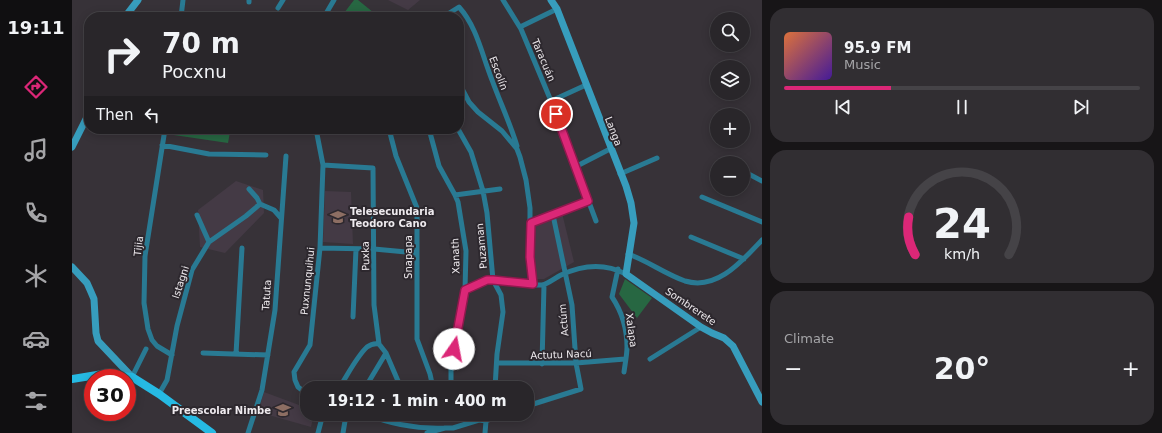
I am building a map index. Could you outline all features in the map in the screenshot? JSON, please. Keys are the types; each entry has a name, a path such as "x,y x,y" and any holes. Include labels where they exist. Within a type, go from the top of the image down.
{"main road":[{"path":"72,379 84,377"},
{"path":"136,380 159,394 212,433"}],"street":[{"path":"129,12 138,0"},
{"path":"182,12 183,0"},
{"path":"278,8 283,0"},
{"path":"327,12 334,0"},
{"name":"Taracuán","path":"503,0 520,27 551,101 596,221"},
{"name":"Langa","path":"551,0 557,9 610,149 626,186 634,223 626,274"},
{"name":"Escolín","path":"452,12 459,7 463,12"},
{"path":"520,27 557,9"},
{"name":"Escolín","path":"464,13 478,39 490,75 509,120 517,149"},
{"path":"551,101 586,85"},
{"path":"464,92 469,102 478,112 502,131 517,149 526,180 530,208 530,257 533,284"},
{"path":"72,147 84,123"},
{"name":"Tijia","path":"164,134 145,256 144,303 148,329 152,340 157,346 172,355"},
{"name":"Puxnunquihui","path":"300,389 295,380 294,372 310,345 320,248 323,163 317,134"},
{"name":"Snapapa","path":"390,134 396,156 417,208 417,339 432,381"},
{"name":"Xanath","path":"430,134 439,166 455,195 466,251 465,290 451,365 451,381"},
{"name":"Puzaman","path":"461,134 471,152 483,191 488,213 493,280 501,295 503,312 496,381"},
{"path":"162,145 209,154 266,155"},
{"path":"575,167 610,149"},
{"name":"Tatuta","path":"248,433 262,390 275,310 286,156"},
{"path":"620,174 657,158"},
{"name":"Puxka","path":"323,163 373,168 374,305 379,344"},
{"path":"750,175 762,181"},
{"path":"249,189 260,204 274,210 281,218"},
{"path":"455,195 500,189"},
{"path":"702,197 762,222"},
{"path":"531,223 588,201"},
{"name":"Istagni","path":"159,394 167,380 177,326 192,270 209,242 246,216 260,204"},
{"path":"196,215 209,242"},
{"path":"553,215 560,256 566,273"},
{"path":"691,237 744,259"},
{"path":"628,254 642,259 684,280 695,283 704,282 722,276 744,259 762,240"},
{"path":"236,354 242,248"},
{"path":"320,248 374,249 417,253"},
{"path":"354,317 356,249"},
{"path":"465,290 487,280 544,285 566,273 596,266 618,269 626,274"},
{"path":"72,267 87,283 94,299 96,334 98,342 124,369"},
{"name":"Xalapa","path":"618,269 612,297 620,308 624,322 627,348 624,372"},
{"name":"Actúm","path":"534,404 582,389 576,363 572,305 566,273"},
{"name":"Sombrerete","path":"626,274 701,327 724,338 733,346 762,402"},
{"path":"542,364 544,285"},
{"path":"650,359 701,327"},
{"path":"344,381 367,346 374,343 379,344 386,353 397,381"},
{"path":"136,369 146,349"},
{"path":"203,353 268,355"},
{"path":"369,381 386,353"},
{"name":"Actutu Nacú","path":"497,363 576,363 625,359"},
{"path":"318,433 321,421"},
{"path":"343,433 345,421"},
{"path":"389,421 436,428 453,428 476,421"},
{"path":"485,433 486,421"},
{"path":"427,433 445,428"}],"shaded area":[{"path":"388,0 420,0 408,10"},
{"path":"236,181 263,190 264,213 225,253 200,247 198,210"},
{"name":"Telesecundaria Teodoro Cano","path":"325,191 351,192 353,244 323,242"},
{"path":"562,213 574,262 544,279 536,279 531,260 533,224"},
{"name":"Preescolar Nimbe","path":"264,392 300,405 300,421 312,421 311,427 258,412"}],"green space":[{"path":"354,0 358,0 373,12 345,12"},
{"path":"167,134 230,134 228,143"},
{"path":"625,279 652,298 637,318 619,294"}],"place":[{"name":"Telesecundaria Teodoro Cano","path":"338,217"},
{"name":"Preescolar Nimbe","path":"283,410"}],"route":[{"path":"454,349 465,290 487,280 533,284 530,257 531,223 588,201 556,114"}]}
